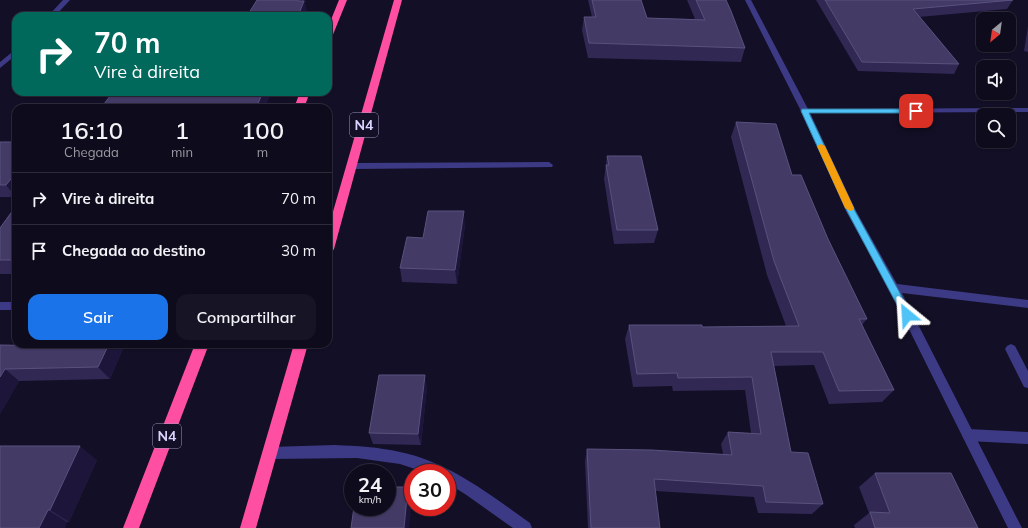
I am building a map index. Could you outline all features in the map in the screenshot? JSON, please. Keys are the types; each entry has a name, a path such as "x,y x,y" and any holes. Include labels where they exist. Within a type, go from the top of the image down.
{"highway":[{"path":"332,28 344,0"},
{"name":"N4","path":"332,235 398,0"},
{"name":"N4","path":"131,528 200,348"},
{"path":"248,528 300,348"}],"street":[{"path":"55,12 67,0"},
{"path":"748,0 805,111 851,211 894,288 1015,528"},
{"path":"0,66 12,54"},
{"path":"805,111 1028,110"},
{"path":"352,166 550,165"},
{"path":"894,288 1028,304"},
{"path":"0,306 12,306"},
{"path":"1011,349 1028,383"},
{"path":"968,435 1028,438"},
{"path":"270,453 367,451 424,464"},
{"path":"456,481 470,489 525,528"}],"building":[{"path":"257,0 304,1 300,12 250,12"},
{"path":"592,0 641,0 647,18 705,20 696,0 726,0 745,48 589,43 584,17 596,17"},
{"path":"825,0 1013,0 913,9 959,64 862,62"},
{"path":"110,96 261,96 258,104 104,104"},
{"path":"736,122 776,124 792,175 801,175 828,239 867,319 859,319 894,390 839,391 823,352 771,352 791,452 808,453 823,504 766,502 763,486 654,479 660,528 591,528 587,449 652,450 732,455 728,432 761,434 752,377 678,378 677,373 637,374 629,325 702,325 702,327 799,326 774,261"},
{"path":"0,142 12,142 12,178 6,185 0,185"},
{"path":"607,156 641,156 658,230 617,230 606,165 609,165"},
{"path":"428,211 464,211 455,270 400,268 407,237 423,238"},
{"path":"12,212 12,260 0,260 0,228"},
{"path":"0,345 12,345 12,348 107,348 98,367 5,369 0,377"},
{"path":"379,375 425,375 418,434 369,433"},
{"path":"0,446 80,446 50,510 48,510 39,528 0,528"},
{"path":"875,473 951,473 978,528 875,528 870,512 890,513"},
{"path":"396,487 404,487 404,528 351,528 353,516 396,516"}],"slow traffic":[{"path":"821,146 850,208"}],"route":[{"path":"907,315 894,288 851,211 805,111 916,111"}]}
